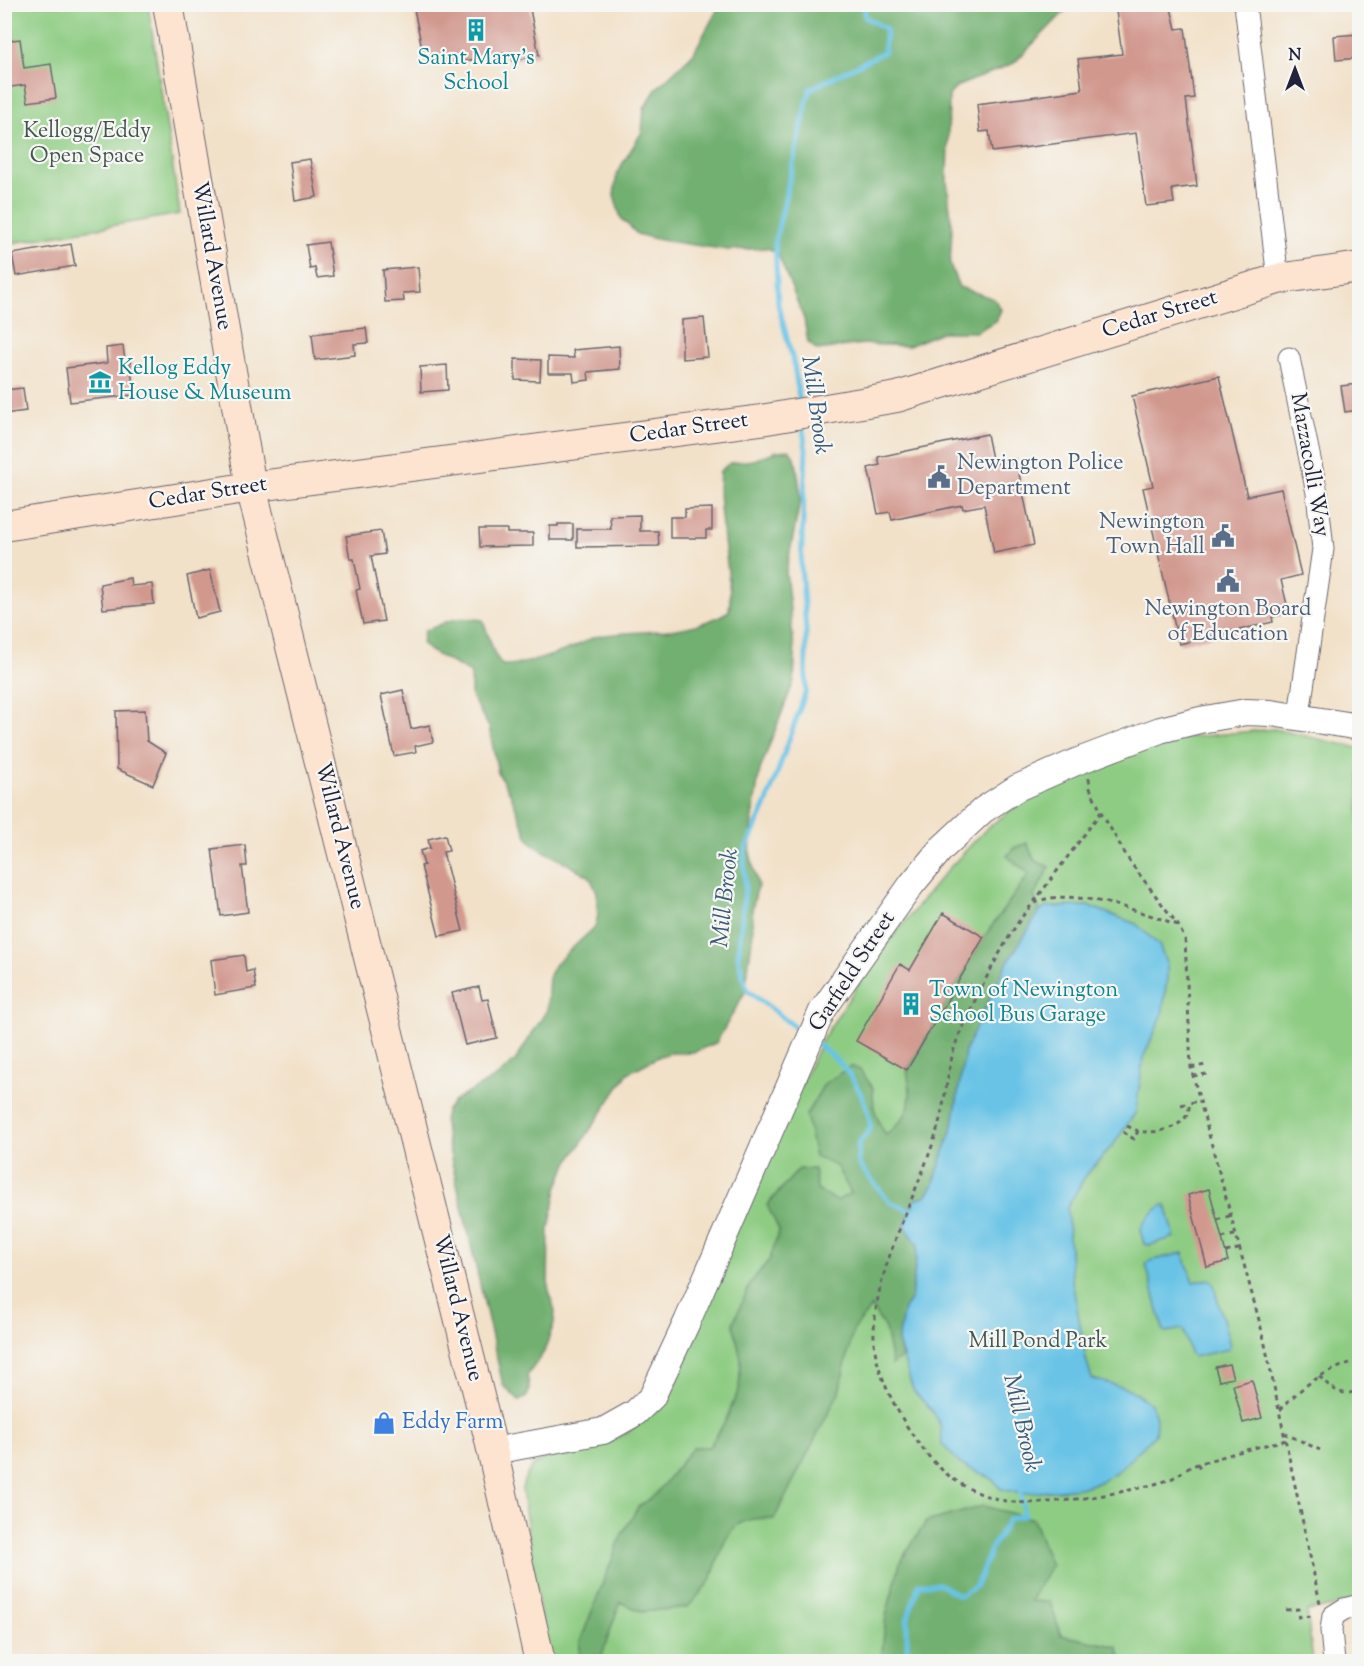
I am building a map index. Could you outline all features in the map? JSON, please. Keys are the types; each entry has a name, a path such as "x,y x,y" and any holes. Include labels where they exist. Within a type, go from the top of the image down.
{"main road":[{"name":"Willard Avenue","path":"168,4 251,487 493,1451 540,1662"},
{"name":"Cedar Street","path":"4,526 251,487 763,419 897,398 1278,279 1359,267"}],"street":[{"path":"1245,4 1278,279"},
{"name":"Mazzacolli Way","path":"1289,358 1318,501 1323,549 1299,715"},
{"name":"Garfield Street","path":"493,1451 603,1431 635,1413 652,1397 687,1323 822,1011 901,898 941,849 983,810 1017,788 1084,759 1170,728 1246,712 1299,715 1359,727"},
{"path":"1334,1662 1327,1610 1359,1605"}],"path":[{"path":"1089,774 1090,788 1101,812 1130,862 1178,925 1185,939 1191,1068 1242,1248 1327,1610"},
{"path":"1101,812 1033,903 1006,944 963,1023 954,1049 940,1121 928,1161 915,1186 914,1197 891,1252 875,1323 874,1342 881,1371 904,1423 930,1461 949,1477 979,1494 1007,1502 1058,1502 1169,1479 1198,1464 1286,1440"},
{"path":"1033,903 1046,899 1077,898 1111,903 1178,925"},
{"path":"1191,1068 1205,1065"},
{"path":"1193,1076 1207,1074"},
{"path":"1181,1105 1199,1101"},
{"path":"1127,1126 1153,1134 1178,1123 1189,1112 1189,1103"},
{"path":"1123,1132 1134,1139 1138,1131"},
{"path":"1217,1220 1232,1215"},
{"path":"1222,1238 1238,1234"},
{"path":"1226,1252 1242,1248"},
{"path":"1280,1410 1305,1383 1359,1359"},
{"path":"1319,1376 1333,1391 1344,1394 1359,1390"},
{"path":"1284,1434 1320,1450"},
{"path":"1198,1464 1201,1472"},
{"path":"1286,1610 1298,1609 1299,1616"}],"green space":[{"name":"Kellogg/Eddy Open Space","path":"5,5 148,5 180,214 5,244"},
{"path":"720,5 1071,5 1014,63 958,86 949,95 947,181 952,229 950,265 959,287 994,299 1001,309 997,320 976,332 941,332 909,346 863,344 817,350 808,342 804,319 778,254 768,248 728,250 660,240 637,234 621,218 614,196 617,173 642,132 644,108 657,88 693,54"},
{"path":"790,450 796,461 801,497 786,572 795,657 794,681 760,770 752,818 750,853 758,885 752,909 753,932 745,992 716,1043 694,1052 660,1056 628,1073 566,1166 557,1189 549,1229 548,1287 555,1311 554,1323 544,1352 527,1376 528,1394 519,1401 503,1385 444,1122 446,1111 454,1101 496,1077 515,1061 547,1010 549,975 555,964 595,927 598,915 597,892 589,876 535,846 528,838 510,793 498,773 489,727 471,696 471,673 430,651 422,643 424,631 457,619 483,620 495,655 502,665 557,654 596,637 682,628 714,619 729,611 730,599 721,519 720,471 730,463 754,460 777,451"},
{"name":"Mill Pond Park","path":"1274,729 1359,748 1359,1601 1307,1611 1313,1661 547,1661 522,1489 527,1475 545,1458 613,1440 637,1426 823,1038 875,959 942,876 986,829 1015,807 1052,786 1162,740"},
{"path":"1027,843 1035,861 1050,867 1034,896 1040,911 1007,963 965,1051 953,1125 933,1186 926,1196 915,1200 905,1225 918,1245 911,1299 904,1309 898,1341 902,1357 892,1365 885,1328 871,1307 853,1331 839,1392 774,1519 757,1519 735,1527 723,1546 709,1582 688,1607 643,1612 620,1602 600,1661 579,1662 580,1642 622,1534 638,1507 656,1494 693,1447 709,1447 725,1422 739,1389 741,1359 733,1323 751,1282 770,1259 779,1230 767,1205 799,1169 814,1169 817,1190 837,1201 851,1193 836,1166 815,1157 806,1115 824,1084 851,1066 860,1070 873,1088 875,1113 886,1135 901,1121 906,1114 910,1098 907,1070 984,937 1029,874 1007,856 1014,848"},
{"path":"983,1506 1033,1519 1051,1566 1030,1601 1050,1602 1061,1635 1118,1647 1122,1661 881,1661 886,1616 901,1560 926,1522"}],"water":[{"path":"1089,906 1136,924 1159,945 1167,965 1162,1016 1143,1058 1136,1112 1113,1145 1086,1175 1067,1208 1072,1280 1086,1359 1092,1379 1129,1389 1151,1404 1156,1417 1155,1435 1118,1471 1099,1482 1080,1488 1021,1494 1001,1489 991,1478 960,1464 942,1444 941,1427 934,1413 913,1390 898,1341 904,1309 911,1299 918,1245 905,1226 915,1200 926,1196 933,1186 953,1125 965,1051 1007,963 1040,911 1047,907"},
{"path":"1166,1205 1175,1237 1150,1245 1144,1244 1141,1233 1143,1225 1155,1211"},
{"path":"1183,1253 1193,1282 1209,1279 1213,1282 1230,1345 1228,1349 1194,1357 1190,1353 1183,1329 1166,1332 1163,1329 1146,1264"}],"building":[{"name":"Saint Mary's School","path":"417,4 529,4 539,55 513,61 511,52 445,65 443,55 424,58 414,9 418,8"},
{"path":"1115,4 1170,4 1176,29 1185,28 1194,98 1186,99 1197,186 1172,189 1174,203 1146,206 1136,133 992,152 989,131 980,132 977,104 1082,90 1078,59 1122,54"},
{"path":"1359,34 1359,58 1336,60 1334,36"},
{"path":"20,39 24,68 51,64 56,98 28,102 25,85 4,88 4,71 8,71 4,41"},
{"path":"310,159 317,197 295,201 290,162"},
{"path":"328,242 333,276 317,278 315,268 310,269 306,245"},
{"path":"71,244 75,266 16,276 12,254"},
{"path":"418,267 420,292 403,293 404,301 385,302 383,270"},
{"path":"704,318 708,357 682,359 682,320"},
{"path":"366,328 368,343 354,344 355,355 315,360 312,334"},
{"name":"Kellog Eddy House & Museum","path":"123,346 125,361 130,360 134,395 70,402 66,368 107,363 106,348"},
{"path":"619,346 620,369 588,372 589,380 574,382 573,373 548,373 548,357 574,358 573,350"},
{"path":"515,359 541,360 540,381 515,380"},
{"path":"447,365 448,390 421,392 420,367"},
{"name":"Newington Town Hall","path":"1219,376 1247,496 1281,489 1301,575 1281,580 1289,613 1272,617 1273,622 1179,644 1143,488 1153,486 1132,396"},
{"path":"1359,384 1359,410 1345,412 1341,386"},
{"path":"23,388 26,411 4,414 4,390"},
{"path":"987,434 993,464 1016,459 1034,545 994,553 984,505 963,509 962,505 892,520 890,512 878,514 868,468 880,465 878,457"},
{"path":"712,508 712,530 706,530 706,538 670,538 670,517 685,517 685,509"},
{"path":"640,515 640,531 658,531 659,546 577,547 577,529 611,529 610,516"},
{"path":"558,524 573,524 573,540 550,540 550,526 558,526"},
{"path":"479,529 507,529 507,533 533,533 533,546 480,547"},
{"path":"381,531 385,554 371,556 384,621 363,624 356,590 360,589 354,559 350,559 346,536"},
{"path":"210,570 220,612 196,618 187,576"},
{"path":"130,578 131,586 152,584 154,604 103,609 100,584"},
{"path":"403,690 411,729 430,725 433,742 415,746 416,752 394,756 381,695"},
{"path":"145,710 147,741 166,753 153,785 117,769 116,711"},
{"path":"445,835 449,851 443,852 463,931 439,936 421,866 424,865 420,851 430,848 428,839"},
{"path":"245,845 247,866 242,866 248,912 221,916 212,849"},
{"name":"Town of Newington School Bus Garage","path":"943,913 984,937 907,1070 856,1041 900,964 910,970"},
{"path":"244,955 246,972 253,970 256,988 215,995 211,960"},
{"path":"479,987 482,1000 488,999 497,1038 465,1045 452,993"},
{"path":"1209,1189 1228,1261 1207,1267 1188,1195"},
{"path":"1229,1364 1233,1378 1219,1381 1215,1367"},
{"path":"1252,1380 1262,1418 1243,1423 1233,1385"}],"waterway":[{"name":"Mill Brook","path":"800,404 794,365 778,304 775,242 810,89 884,52 886,29 865,17 864,4"},
{"name":"Mill Brook","path":"802,422 806,450 801,566 806,630 806,691 767,802 744,853 745,889 738,958 747,990 804,1034"},
{"name":"Mill Brook","path":"816,1043 837,1060 853,1080 865,1102 871,1128 858,1144 859,1165 890,1202 915,1212"},
{"name":"Mill Brook","path":"907,1662 907,1620 919,1584 939,1584 960,1596 976,1586 992,1547 1009,1519 1024,1515 1020,1487"}],"place":[{"name":"Saint Mary's School","path":"476,30"},
{"name":"Kellog Eddy House & Museum","path":"100,382"},
{"name":"Newington Police Department","path":"939,477"},
{"name":"Newington Town Hall","path":"1223,536"},
{"name":"Newington Board of Education","path":"1228,581"},
{"name":"Town of Newington School Bus Garage","path":"911,1004"},
{"name":"Eddy Farm","path":"384,1423"}]}
